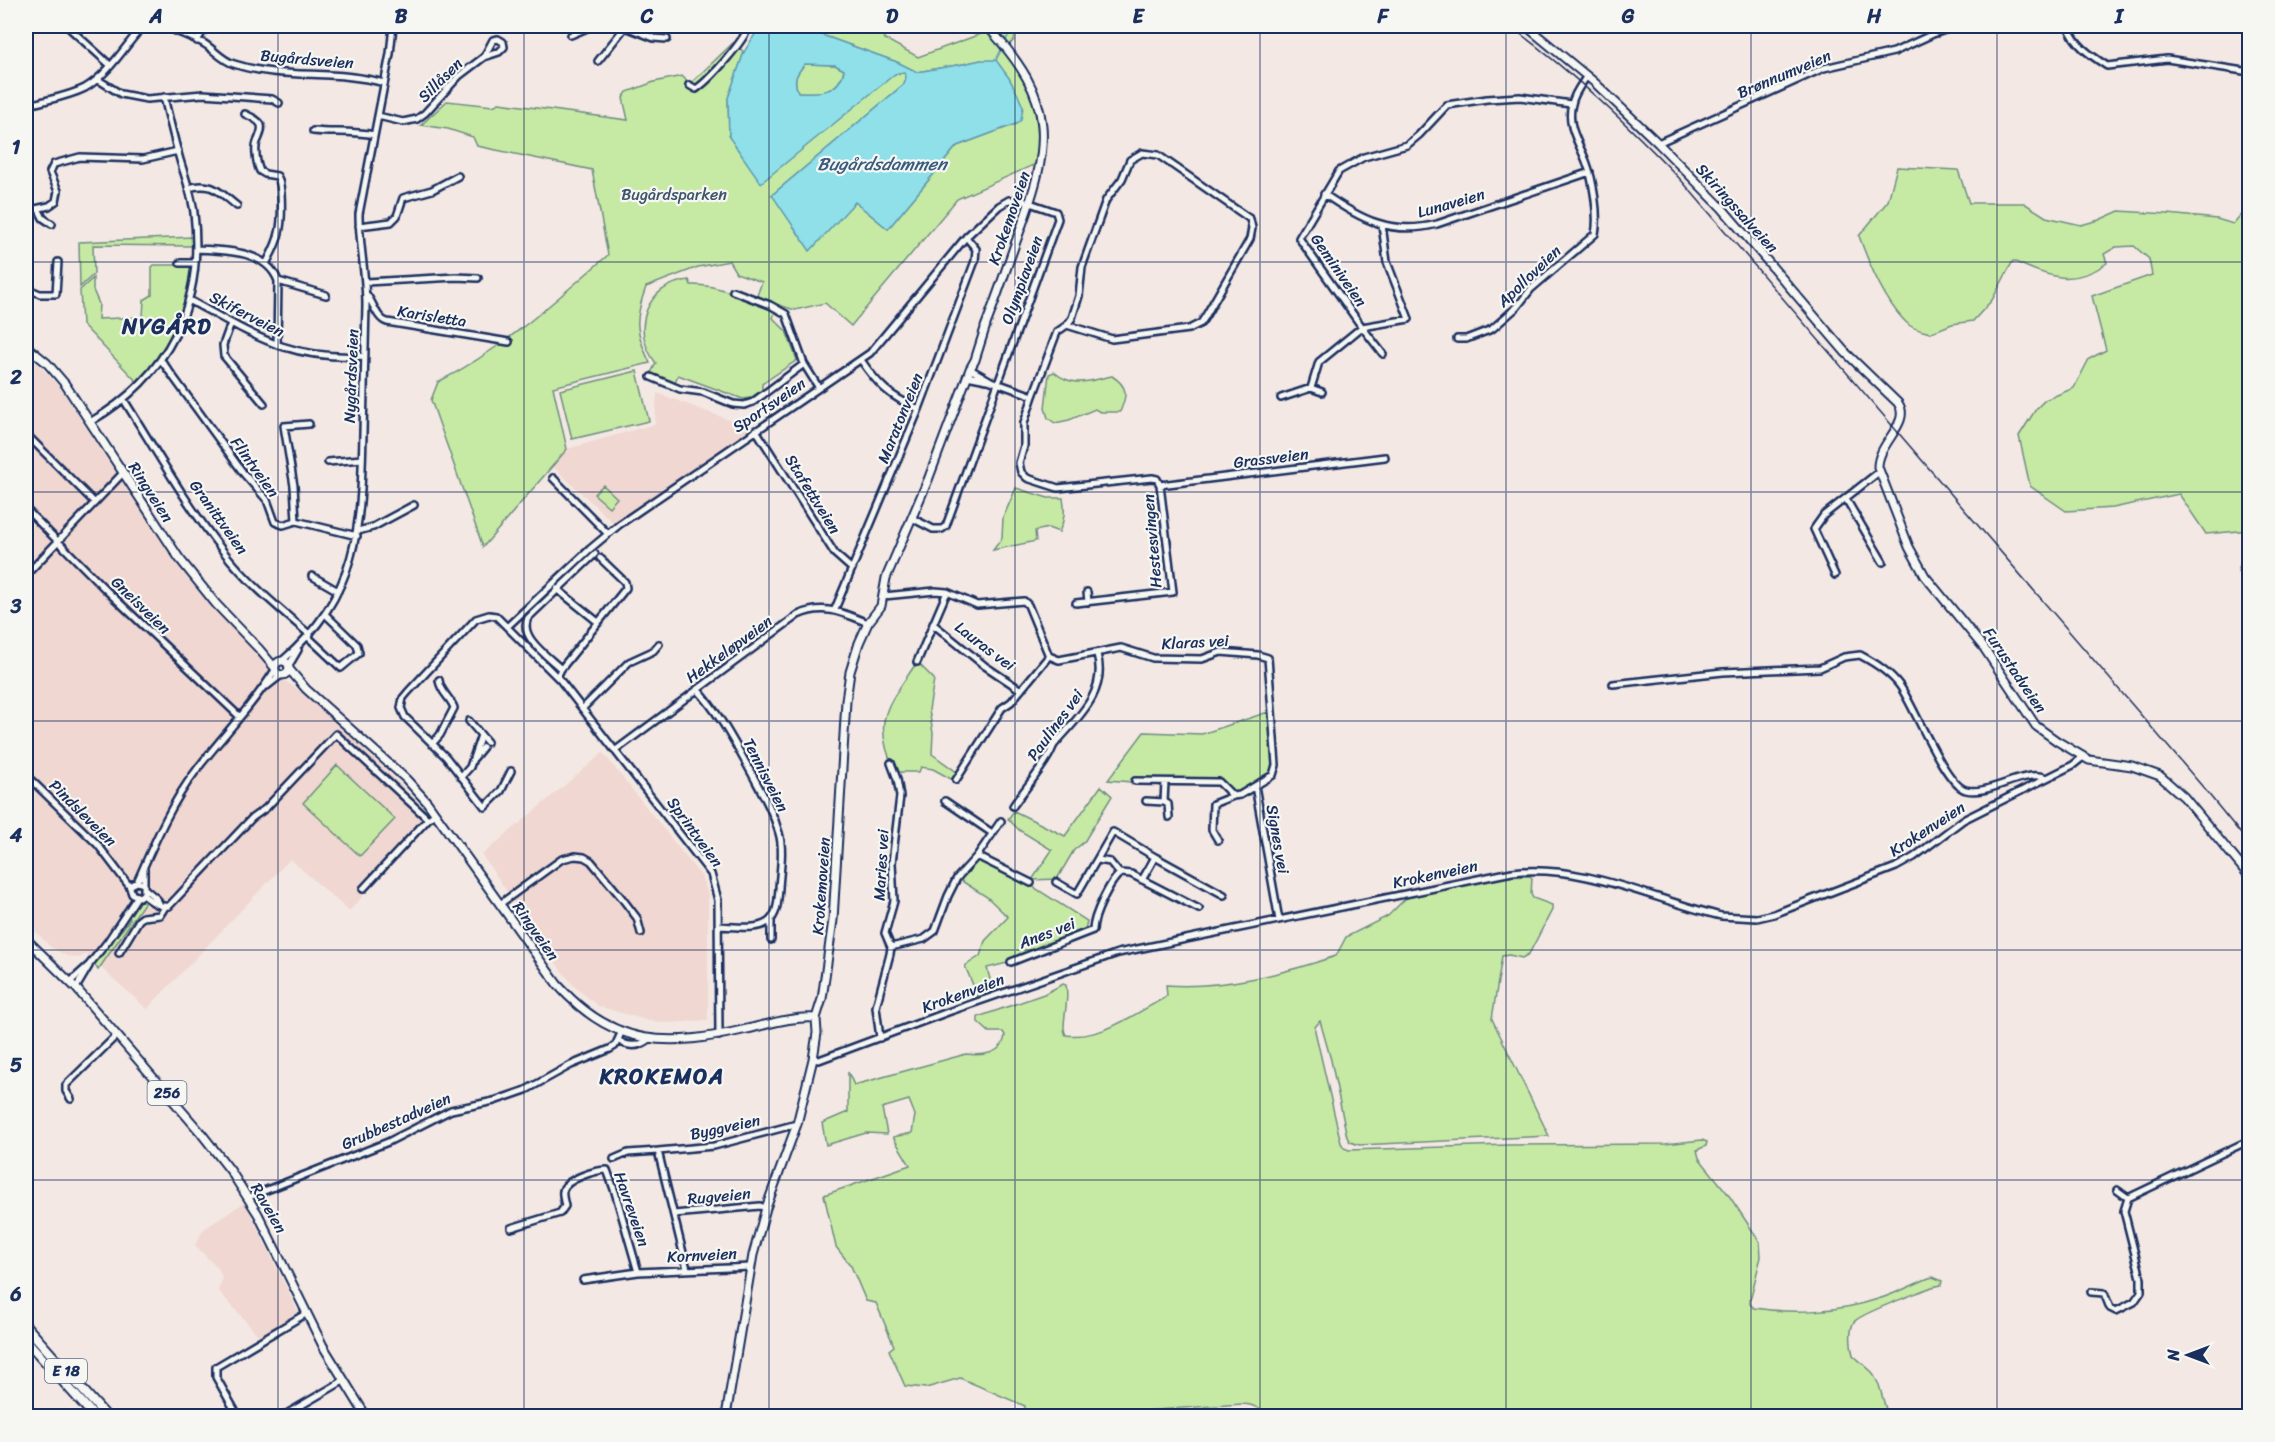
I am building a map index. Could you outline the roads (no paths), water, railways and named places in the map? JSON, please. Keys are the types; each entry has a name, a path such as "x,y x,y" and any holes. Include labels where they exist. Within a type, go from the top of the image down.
{"highway":[{"name":"E 18","path":"26,1326 106,1416"},
{"name":"E 18","path":"26,1340 94,1416"}],"main road":[{"name":"Krokemoveien","path":"726,1416 751,1267 766,1208 797,1124 813,1059 817,1033 816,1018 822,999 833,920 849,681 859,643 868,623 877,613 884,596 886,578 969,373 971,359 986,325 1039,175 1043,135 1032,87 1022,67 987,26"},
{"name":"Skiringssalveien","path":"1526,26 1587,76 1658,143 1722,208 1845,352 1898,403 1902,412 1901,421 1880,452 1878,461 1880,472"},
{"name":"Ringveien","path":"26,346 60,377 188,571 278,672 306,689"},
{"name":"Furustadveien","path":"1880,472 1909,547 1925,576 1984,648 2036,726 2083,757 2099,762 2141,768 2166,780 2184,797 2250,877"},
{"name":"Ringveien","path":"259,649 285,665 306,689 406,779 435,814 565,993 592,1015 622,1030 649,1039 690,1041 791,1020 816,1018"},
{"path":"278,672 276,664 285,665"},
{"path":"278,672 285,665"},
{"name":"Raveien","path":"26,939 73,985 117,1035 201,1133 249,1197 343,1381 366,1416"}],"street":[{"path":"67,26 110,65"},
{"path":"133,26 136,34"},
{"path":"26,106 74,93 97,79 143,26"},
{"name":"Bugårdsveien","path":"165,26 196,41 226,60 253,68 289,74 330,74 365,78 384,83"},
{"path":"196,41 206,26"},
{"name":"Nygårdsveien","path":"285,665 325,614 338,591 348,567 357,533 362,459 366,294 359,214 393,26"},
{"path":"571,35 592,26"},
{"path":"598,61 625,26 654,38 667,39"},
{"path":"689,85 696,89 714,73 749,26"},
{"name":"Brønnumveien","path":"1658,143 1824,68 1894,52 1933,34 1958,26"},
{"path":"2068,26 2078,44 2107,66 2167,58 2250,72"},
{"name":"Sillåsen","path":"378,116 403,122 421,117 459,76 484,57"},
{"path":"1571,104 1587,76"},
{"path":"97,79 121,94 147,99 203,94 272,99 279,103"},
{"path":"90,422 124,400 161,360 176,335 189,300 196,249 194,212 164,97"},
{"name":"Geminiveien","path":"1383,354 1299,238 1339,171 1347,164 1365,156 1407,146 1447,105 1520,97 1571,104"},
{"name":"Apolloveien","path":"1457,339 1466,339 1491,329 1517,308 1538,283 1574,250 1592,238 1596,228 1596,219 1590,172 1572,127 1571,104"},
{"path":"245,114 257,119 261,124 262,134 256,146 260,171 277,176 280,183 280,230 276,245 266,264"},
{"path":"313,131 339,134 353,131 374,135"},
{"path":"26,211 49,206 58,197 50,172 54,164 80,157 143,159 178,152"},
{"name":"Hestesvingen","path":"1067,325 1112,339 1195,328 1205,317 1250,239 1252,228 1250,219 1158,155 1147,152 1137,154 1130,160 1122,179 1106,200 1082,267 1079,296 1067,325 1057,332 1024,423 1024,446 1019,463 1021,472 1027,478 1058,488 1157,479 1160,484 1173,592 1076,603"},
{"name":"Lunaveien","path":"1324,194 1359,217 1383,225 1426,227 1590,172"},
{"path":"359,226 391,222 397,216 403,198 432,190 458,176"},
{"path":"188,188 207,184 237,206"},
{"path":"228,199 233,192"},
{"name":"Sportsveien","path":"508,626 555,587 607,534 643,506 861,360 877,346 985,217 1005,202 1015,200 1030,203"},
{"name":"Olympiaveien","path":"912,518 933,529 944,528 999,384 1058,219 1056,212 1030,203"},
{"path":"39,210 43,218 52,224"},
{"name":"Geminiveien","path":"1311,388 1319,362 1362,327 1409,319 1387,262 1383,225"},
{"name":"Maratonveien","path":"835,609 919,410 977,257 974,246 966,237"},
{"path":"196,249 255,257 276,274 278,281 277,345"},
{"path":"26,288 40,294 56,294 58,262"},
{"path":"180,263 195,263"},
{"path":"366,282 478,278"},
{"path":"278,281 326,295"},
{"path":"733,291 770,305 786,314 804,364 819,388"},
{"name":"Karisletta","path":"366,294 379,317 387,322 509,342"},
{"name":"Skiferveien","path":"189,300 277,345 301,353 322,356 364,356"},
{"path":"231,323 225,337 224,356 264,404"},
{"name":"Flintveien","path":"161,360 244,474 267,500 275,522 283,525 296,521 357,533"},
{"path":"861,360 882,388 897,400 919,410"},
{"path":"651,377 680,389 703,392 733,404 744,405 753,402 804,364"},
{"path":"969,373 1033,396"},
{"path":"1281,398 1311,388 1322,392"},
{"name":"Granittveien","path":"124,400 196,513 225,553 309,636"},
{"path":"296,521 294,486 284,426 309,424"},
{"name":"Stafettveien","path":"756,430 835,554 852,569"},
{"path":"26,434 94,502"},
{"name":"Grassveien","path":"1160,484 1385,457"},
{"path":"328,462 362,459"},
{"path":"1835,575 1814,529 1824,515 1880,472"},
{"path":"26,576 123,473"},
{"path":"553,478 607,534"},
{"path":"1846,499 1883,562"},
{"path":"357,533 414,505"},
{"name":"Gneisveien","path":"26,509 57,542 240,717"},
{"path":"557,677 627,585 597,556 555,587 528,618 525,625 533,642 561,669"},
{"path":"312,576 338,591"},
{"path":"555,587 597,622"},
{"path":"884,596 935,591 947,592 976,605 1021,601 1027,603 1049,656 1021,690 1002,708 956,780"},
{"path":"917,662 947,592"},
{"path":"1087,592 1088,602"},
{"name":"Hekkeløpveien","path":"616,750 798,615 810,610 835,609 868,623"},
{"path":"309,636 341,668 358,653 357,645 325,614"},
{"name":"Sprintveien","path":"511,771 501,791 486,807 402,713 403,698 476,619 482,616 496,616 557,677 711,874 717,893 719,1036"},
{"name":"Lauras vei","path":"933,624 985,666 1021,690"},
{"path":"583,708 629,662 653,651 659,644"},
{"name":"Klaras vei","path":"1049,656 1063,660 1120,648 1153,658 1199,659 1221,652 1268,658 1275,772 1255,786"},
{"name":"Paulines vei","path":"1013,806 1048,757 1053,746 1074,723 1096,692 1101,676 1097,654"},
{"name":"Krokenveien","path":"1613,684 1723,672 1821,668 1844,657 1860,655 1886,672 1900,686 1929,743 1954,782 1960,787 1965,790 1976,790 2034,776 2047,778"},
{"path":"73,985 108,941 126,912 178,797 194,772 278,672"},
{"path":"432,744 440,735 454,708 441,688 439,680"},
{"name":"Tennisveien","path":"697,689 715,709 730,734 769,803 780,835 778,898 771,920 771,940"},
{"path":"470,721 487,742"},
{"path":"119,953 139,920 143,917 160,915 163,906 174,902 252,818 266,808 336,734 428,819"},
{"path":"461,777 470,767 481,735"},
{"path":"473,758 483,747"},
{"name":"Krokenveien","path":"813,1059 819,1060 1102,958 1500,874 1537,870 1589,877 1720,916 1749,918 1766,916 1896,867 1914,857 1963,820 2073,765 2083,757"},
{"name":"Maries vei","path":"880,1038 876,1006 891,947 885,933 894,901 892,863 900,796 891,763"},
{"name":"Pindsleveien","path":"26,775 98,845 119,871 138,889 156,898 163,906"},
{"path":"1135,781 1219,782 1233,796"},
{"path":"1164,802 1165,782"},
{"name":"Signes vei","path":"1218,840 1212,830 1213,804 1240,795 1255,786 1279,920"},
{"path":"945,801 992,833"},
{"path":"1146,801 1164,802 1170,807 1169,816"},
{"path":"363,889 435,814"},
{"path":"891,947 924,939 933,934 952,888 1001,820"},
{"path":"1056,882 1077,894 1113,832 1224,895"},
{"path":"500,904 562,859 584,856 591,861 627,904 637,918 641,933"},
{"path":"977,856 1031,883"},
{"path":"1142,880 1155,857"},
{"path":"1098,860 1112,864 1120,874 1127,873 1199,909"},
{"name":"Anes vei","path":"1011,962 1093,930 1097,913 1114,879 1120,874"},
{"path":"718,926 763,925 771,920"},
{"path":"622,1030 618,1041 631,1046 640,1045 649,1039"},
{"path":"71,1099 66,1090 66,1084 117,1035"},
{"name":"Grubbestadveien","path":"249,1197 388,1142 451,1110 494,1101 526,1090 571,1065 610,1049 618,1041"},
{"name":"Byggveien","path":"614,1159 627,1153 714,1146 797,1124"},
{"path":"2091,1292 2104,1293 2110,1308 2116,1311 2134,1302 2141,1292 2141,1278 2124,1211 2128,1198 2250,1140"},
{"path":"658,1151 687,1269"},
{"name":"Havreveien","path":"511,1227 561,1213 565,1206 563,1192 567,1184 596,1170 607,1170 638,1272"},
{"path":"2117,1190 2128,1198"},
{"name":"Rugveien","path":"674,1214 760,1206 766,1208"},
{"name":"Kornveien","path":"582,1280 638,1272 751,1267"},
{"path":"238,1416 216,1377 216,1367 307,1313"},
{"path":"283,1416 343,1381"}],"water":[{"name":"Bugårdsdammen","path":"760,26 797,26 897,62 917,72 981,60 996,60 1009,78 1023,107 1021,120 1016,124 957,146 888,229 855,202 810,251 772,195 904,84 906,77 904,72 895,74 761,183 729,137 728,98 744,52","holes":["805,64 835,65 844,70 838,84 833,88 820,92 798,92 796,77"]}],"waterway":[{"path":"1004,44 1013,26"},
{"path":"996,60 1002,48"}],"railway":[{"path":"1510,26 1599,99 1681,180 2202,786 2250,845"}],"district":[{"name":"NYGÅRD","path":"167,326"},
{"name":"KROKEMOA","path":"662,1076"}],"park label":[{"name":"Bugårdsparken","path":"674,194"}]}
